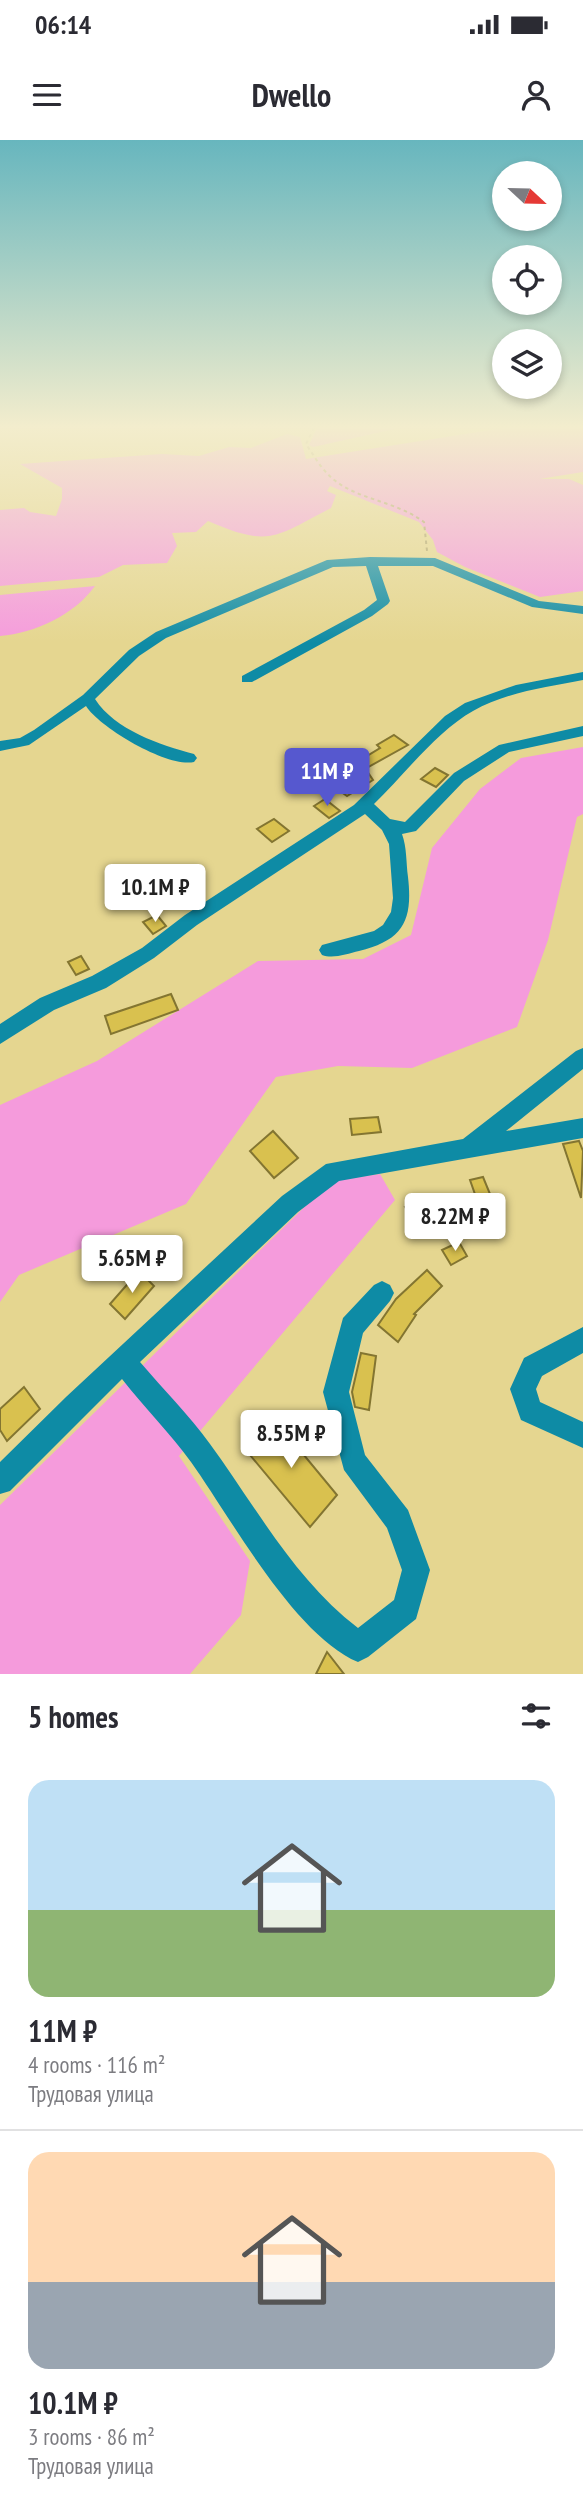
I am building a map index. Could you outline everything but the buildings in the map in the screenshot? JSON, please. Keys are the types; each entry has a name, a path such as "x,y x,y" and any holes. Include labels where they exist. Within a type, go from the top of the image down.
{"street":[{"path":"247,679 368,613 384,601 370,561"},
{"path":"0,746 24,742 88,698 134,653 161,635 331,563 435,562 536,604 583,610"},
{"path":"0,1035 47,1004 99,982 148,953 191,920 329,830 365,804 450,719 470,706 521,688 583,676"},
{"path":"88,698 91,707 128,733 163,751 189,758"},
{"path":"389,827 401,830 410,827 459,777 504,748 583,731"},
{"path":"328,950 379,937 393,927 401,910 397,839 389,827 365,804"},
{"path":"468,1148 583,1057"},
{"path":"0,1481 290,1204 334,1171 583,1128"},
{"path":"123,1362 199,1451 271,1557 326,1622 358,1647 406,1609 416,1570 398,1520 353,1461 336,1392 352,1327 382,1293"},
{"path":"583,1339 533,1367 523,1389 530,1411 583,1435"}],"path":[{"path":"383,500 411,510 424,522 426,549 435,562"}],"shaded area":[{"path":"62,500 334,500 331,508 272,536 246,534 208,521 196,532 172,533 177,546 167,563 123,565 99,577 0,586 0,510 24,508 30,512 56,516"},
{"path":"364,500 583,500 583,591 540,597 465,567 437,552 433,540 419,522"},
{"path":"95,586 76,606 53,621 27,631 0,636 0,595"},
{"path":"583,747 583,814 577,817 548,940 517,1027 412,1068 338,1066 276,1077 186,1204 19,1275 0,1302 0,1105 97,1061 258,961 363,959 411,935 432,848 480,789 521,758"},
{"path":"380,1174 395,1200 179,1456 250,1561 241,1615 190,1674 0,1674 0,1505 331,1181"}]}
